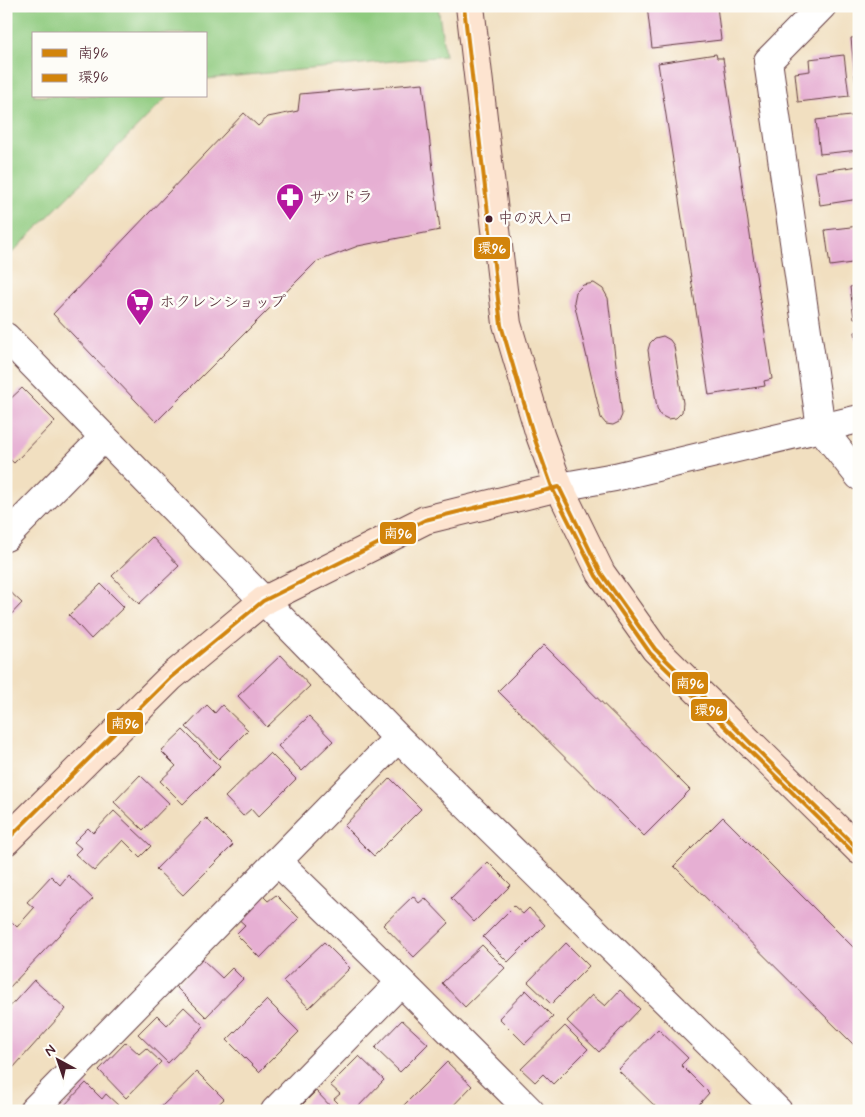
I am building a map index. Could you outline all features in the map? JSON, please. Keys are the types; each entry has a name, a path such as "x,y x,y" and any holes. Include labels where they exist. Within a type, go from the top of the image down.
{"street":[{"path":"470,6 507,324 540,434 559,487 601,573 656,649 859,850"},
{"path":"822,6 768,61 821,428 859,476"},
{"path":"6,337 398,738 769,1108"},
{"path":"6,841 170,678 263,601 425,520 559,487 615,477 859,419"},
{"path":"6,537 104,437"},
{"path":"33,1111 398,738"},
{"path":"277,861 402,982 524,1109"},
{"path":"275,1111 402,982"}],"green space":[{"path":"6,6 438,6 445,56 208,79 208,32 32,32 32,98 166,98 6,259"}],"building":[{"path":"647,6 717,6 721,40 652,48"},
{"path":"859,37 859,88 856,88 851,38"},
{"path":"716,54 717,58 723,58 772,379 764,381 765,386 709,395 658,63"},
{"path":"844,55 849,96 798,102 795,73 810,71 809,59"},
{"path":"423,83 440,230 358,246 316,262 156,422 53,314 244,113 258,126 268,117 298,111 300,94"},
{"path":"859,115 859,150 820,154 816,120"},
{"path":"859,166 859,199 820,205 815,172"},
{"path":"859,226 859,262 830,266 825,230"},
{"path":"594,283 603,289 608,298 622,415 619,422 613,425 606,424 601,418 574,302 576,292 583,285"},
{"path":"859,285 859,318 854,318 850,287"},
{"path":"859,331 859,350 858,350 855,332"},
{"path":"663,336 670,340 674,346 683,403 682,412 676,418 668,419 660,415 657,408 648,350 650,343 655,338"},
{"path":"22,388 55,421 14,463 6,456 6,403"},
{"path":"152,537 179,566 139,604 112,576"},
{"path":"101,584 124,607 91,639 69,615"},
{"path":"6,588 22,603 6,620"},
{"path":"544,645 690,790 644,836 498,691"},
{"path":"281,655 310,686 267,727 238,696"},
{"path":"207,705 215,713 222,705 248,730 219,759 186,727"},
{"path":"309,716 333,741 302,771 278,746"},
{"path":"183,730 220,767 183,804 160,781 176,766 161,751"},
{"path":"270,753 296,779 258,817 251,809 243,816 225,797"},
{"path":"140,775 169,803 143,830 114,802"},
{"path":"390,778 421,809 374,856 344,826"},
{"path":"114,811 151,846 140,857 123,840 94,871 75,854 81,848 74,842 88,828 93,833"},
{"path":"723,817 859,953 859,1050 674,866"},
{"path":"206,818 233,845 183,895 156,869"},
{"path":"488,862 511,885 474,922 451,898"},
{"path":"68,875 93,899 8,989 6,988 6,920 8,918 17,927 34,908 27,902 51,876 60,885"},
{"path":"259,892 268,901 276,895 299,918 260,958 236,934 245,925 235,916"},
{"path":"413,896 419,903 425,898 449,923 414,957 383,925"},
{"path":"514,906 523,914 529,908 545,925 508,962 483,937"},
{"path":"324,942 350,968 309,1008 283,981"},
{"path":"566,943 589,966 551,1004 528,982"},
{"path":"482,945 505,968 465,1007 442,983"},
{"path":"202,959 222,978 232,968 243,979 206,1017 175,986"},
{"path":"34,980 66,1009 13,1068 6,1062 6,1011"},
{"path":"526,990 553,1017 525,1044 499,1018"},
{"path":"620,990 640,1009 599,1052 567,1021 592,995 605,1006"},
{"path":"267,1000 299,1032 259,1072 227,1040"},
{"path":"184,1007 204,1026 168,1063 138,1034 157,1015 167,1025"},
{"path":"402,1020 428,1044 400,1072 375,1048"},
{"path":"565,1026 588,1049 553,1084 543,1074 535,1082 521,1069"},
{"path":"658,1029 688,1058 681,1065 709,1093 693,1111 660,1111 618,1070"},
{"path":"126,1042 139,1054 146,1048 161,1062 126,1098 99,1070"},
{"path":"359,1056 384,1080 354,1111 346,1111 334,1099 340,1094 330,1085"},
{"path":"447,1062 472,1086 448,1111 408,1111 403,1106"},
{"path":"197,1072 224,1099 211,1111 165,1111 161,1107"},
{"path":"86,1083 102,1099 106,1094 120,1107 116,1111 59,1111"},
{"path":"316,1091 335,1111 296,1111"}],"transit line":[{"name":"環96","path":"464,7 501,325 534,437 553,490 596,576 650,653 855,854"},
{"name":"南96","path":"559,487 601,573 655,649 859,850"},
{"name":"南96","path":"6,841 170,678 263,601 425,520 559,487"}],"place":[{"name":"中の沢入口","path":"489,219"},
{"name":"サツドラ","path":"290,221"},
{"name":"ホクレンショップ","path":"140,326"}]}
